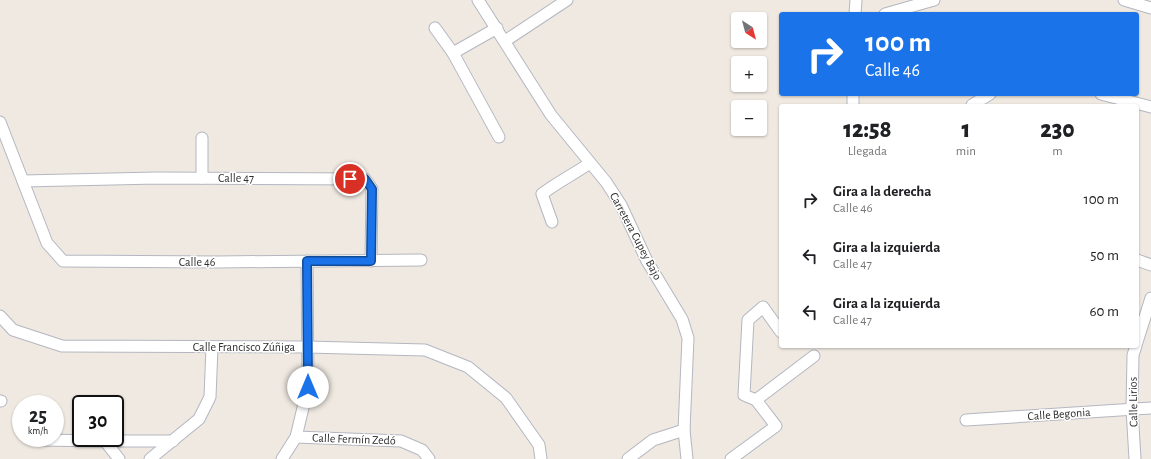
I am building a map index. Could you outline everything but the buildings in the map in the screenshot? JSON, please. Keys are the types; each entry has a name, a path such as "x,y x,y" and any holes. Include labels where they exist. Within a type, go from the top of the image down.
{"street":[{"name":"Carretera Cupey Bajo","path":"478,0 551,115 606,182 621,205 647,261 685,325 688,338 684,430 687,459"},
{"path":"505,41 567,0"},
{"path":"855,12 856,0"},
{"path":"892,12 934,0"},
{"path":"1124,0 1151,8"},
{"path":"436,28 453,53 499,137"},
{"path":"453,53 497,28"},
{"path":"974,104 987,96"},
{"path":"1105,96 1116,102 1130,104"},
{"path":"1139,105 1151,107"},
{"name":"Calle 46","path":"0,122 47,243 64,261 217,262 421,260"},
{"path":"202,138 202,178"},
{"path":"552,222 542,194 590,163"},
{"name":"Calle 47","path":"23,181 202,178 365,179 372,189 371,261"},
{"path":"282,459 296,437 308,387 307,261"},
{"path":"1139,261 1151,265"},
{"path":"1139,336 1151,298"},
{"path":"731,459 776,426 756,400 744,395 748,320 763,307 779,329"},
{"name":"Calle Francisco Zúñiga","path":"0,316 13,330 62,346 307,347 425,350 468,367 506,398 538,445 541,459"},
{"path":"150,459 198,419 210,397 212,347"},
{"name":"Calle Lirios","path":"1135,348 1133,355 1132,409 1135,459"},
{"path":"756,400 814,356"},
{"name":"Calle Begonia","path":"966,420 1151,408"},
{"path":"628,459 653,440 684,430"},
{"name":"Calle Fermín Zedó","path":"296,437 401,441 422,450 429,459"},
{"path":"124,441 173,441"},
{"path":"110,447 119,459"}],"route":[{"path":"308,387 307,261 371,261 372,189 365,179 350,179"}]}
